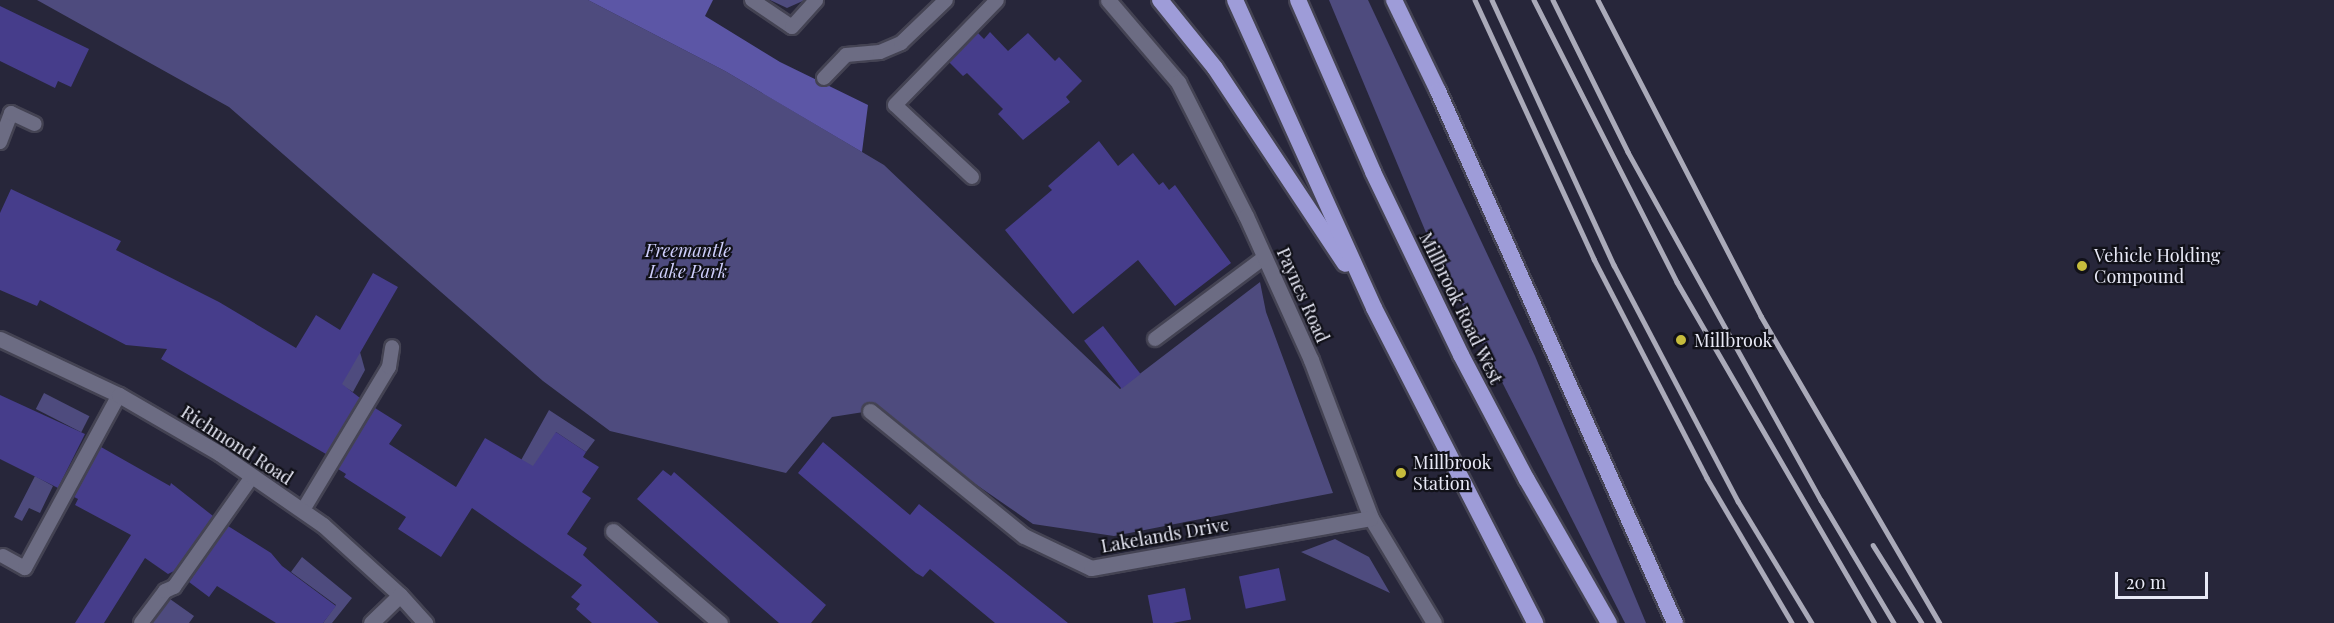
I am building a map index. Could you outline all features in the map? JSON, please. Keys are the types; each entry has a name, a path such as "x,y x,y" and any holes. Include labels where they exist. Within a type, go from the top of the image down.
{"highway":[{"path":"1160,0 1215,68 1374,308"},
{"path":"1235,0 1374,308 1535,623"},
{"name":"Millbrook Road West","path":"1299,0 1373,172 1461,356 1527,480 1609,623"},
{"path":"1394,0 1443,102 1675,623"}],"street":[{"name":"Paynes Road","path":"1108,0 1178,82 1265,257 1311,360 1371,518 1434,623"},
{"name":"Richmond Road","path":"0,339 119,395 218,452 303,510 400,595 425,623"},
{"name":"Lakelands Drive","path":"870,411 1024,536 1091,568 1371,518"},
{"path":"613,531 720,623"},
{"path":"372,623 400,595"}],"lane":[{"path":"752,0 792,27 816,0"},
{"path":"824,78 846,55 880,52 901,43 946,0"},
{"path":"972,177 895,105 996,0"},
{"path":"0,142 11,113 35,124"},
{"path":"1155,339 1265,257"},
{"path":"303,510 389,367 392,347"},
{"path":"3,556 25,568 119,395"},
{"path":"141,623 181,577 252,477"}],"green space":[{"name":"Freemantle Lake Park","path":"37,0 588,0 725,71 884,165 1120,389 1260,282 1266,312 1333,493 1114,536 1033,524 870,411 832,417 786,473 610,431 543,381 229,107"},
{"path":"770,0 805,0 787,8"},
{"path":"1329,0 1368,0 1535,356 1646,623 1625,623 1427,235"},
{"path":"360,352 365,370 353,392 336,382"},
{"path":"44,393 89,416 81,432 36,409"},
{"path":"549,410 595,440 586,452 556,432 553,470 510,480"},
{"path":"35,476 53,486 40,513 29,508 22,521 14,517"},
{"path":"1335,539 1369,557 1390,593 1301,552"},
{"path":"302,557 352,598 332,623 323,623 336,605 291,572"},
{"path":"170,599 194,616 189,623 152,623"}],"shaded area":[{"path":"588,0 713,0 705,16 780,62 868,105 862,152 725,71"}],"building":[{"path":"0,6 89,49 71,87 58,81 55,88 0,61"},
{"path":"990,32 1008,51 1028,33 1055,61 1059,57 1082,81 1066,97 1070,102 1023,140 998,114 1003,109 967,73 963,76 949,62 978,33 984,39"},
{"path":"1099,141 1118,166 1133,153 1159,185 1163,182 1169,190 1175,185 1231,263 1175,306 1138,260 1073,314 1005,230 1052,190 1048,186"},
{"path":"11,189 121,241 116,250 219,302 296,348 316,315 340,330 373,273 398,287 342,384 360,398 326,454 161,359 167,349 126,345 40,300 37,306 0,290 0,213"},
{"path":"1103,326 1141,374 1122,389 1084,341"},
{"path":"0,395 85,434 58,488 0,459"},
{"path":"375,408 402,425 389,444 456,487 485,438 533,466 556,432 586,452 583,457 599,467 582,492 591,498 567,534 587,548 583,555 659,623 592,623 576,609 580,604 571,597 582,585 472,508 441,557 398,529 406,517 344,477 346,474 338,469"},
{"path":"823,442 910,515 919,504 1068,623 995,623 930,569 923,577 916,573 798,473"},
{"path":"101,447 170,486 171,483 213,516 174,571 168,574 145,558 104,623 75,623 131,535 75,505 78,499 74,497"},
{"path":"663,470 671,476 674,472 826,605 811,623 779,623 637,499"},
{"path":"228,526 271,553 282,566 336,606 323,623 276,623 217,586 209,597 189,582"},
{"path":"1279,568 1286,600 1246,609 1239,577"},
{"path":"1185,588 1191,619 1173,623 1153,623 1148,595"}],"railway":[{"path":"1475,0 1594,259 1707,478 1792,623"},
{"path":"1492,0 1614,265 1738,501 1812,623"},
{"path":"1534,0 1677,282 1875,623"},
{"path":"1553,0 1628,152 1821,500 1894,623"},
{"path":"1598,0 1761,316 1940,623"},
{"path":"1873,545 1922,623"}],"place":[{"name":"Vehicle Holding Compound","path":"2082,266"},
{"name":"Millbrook","path":"1681,340"},
{"name":"Millbrook Station","path":"1401,473"}]}
